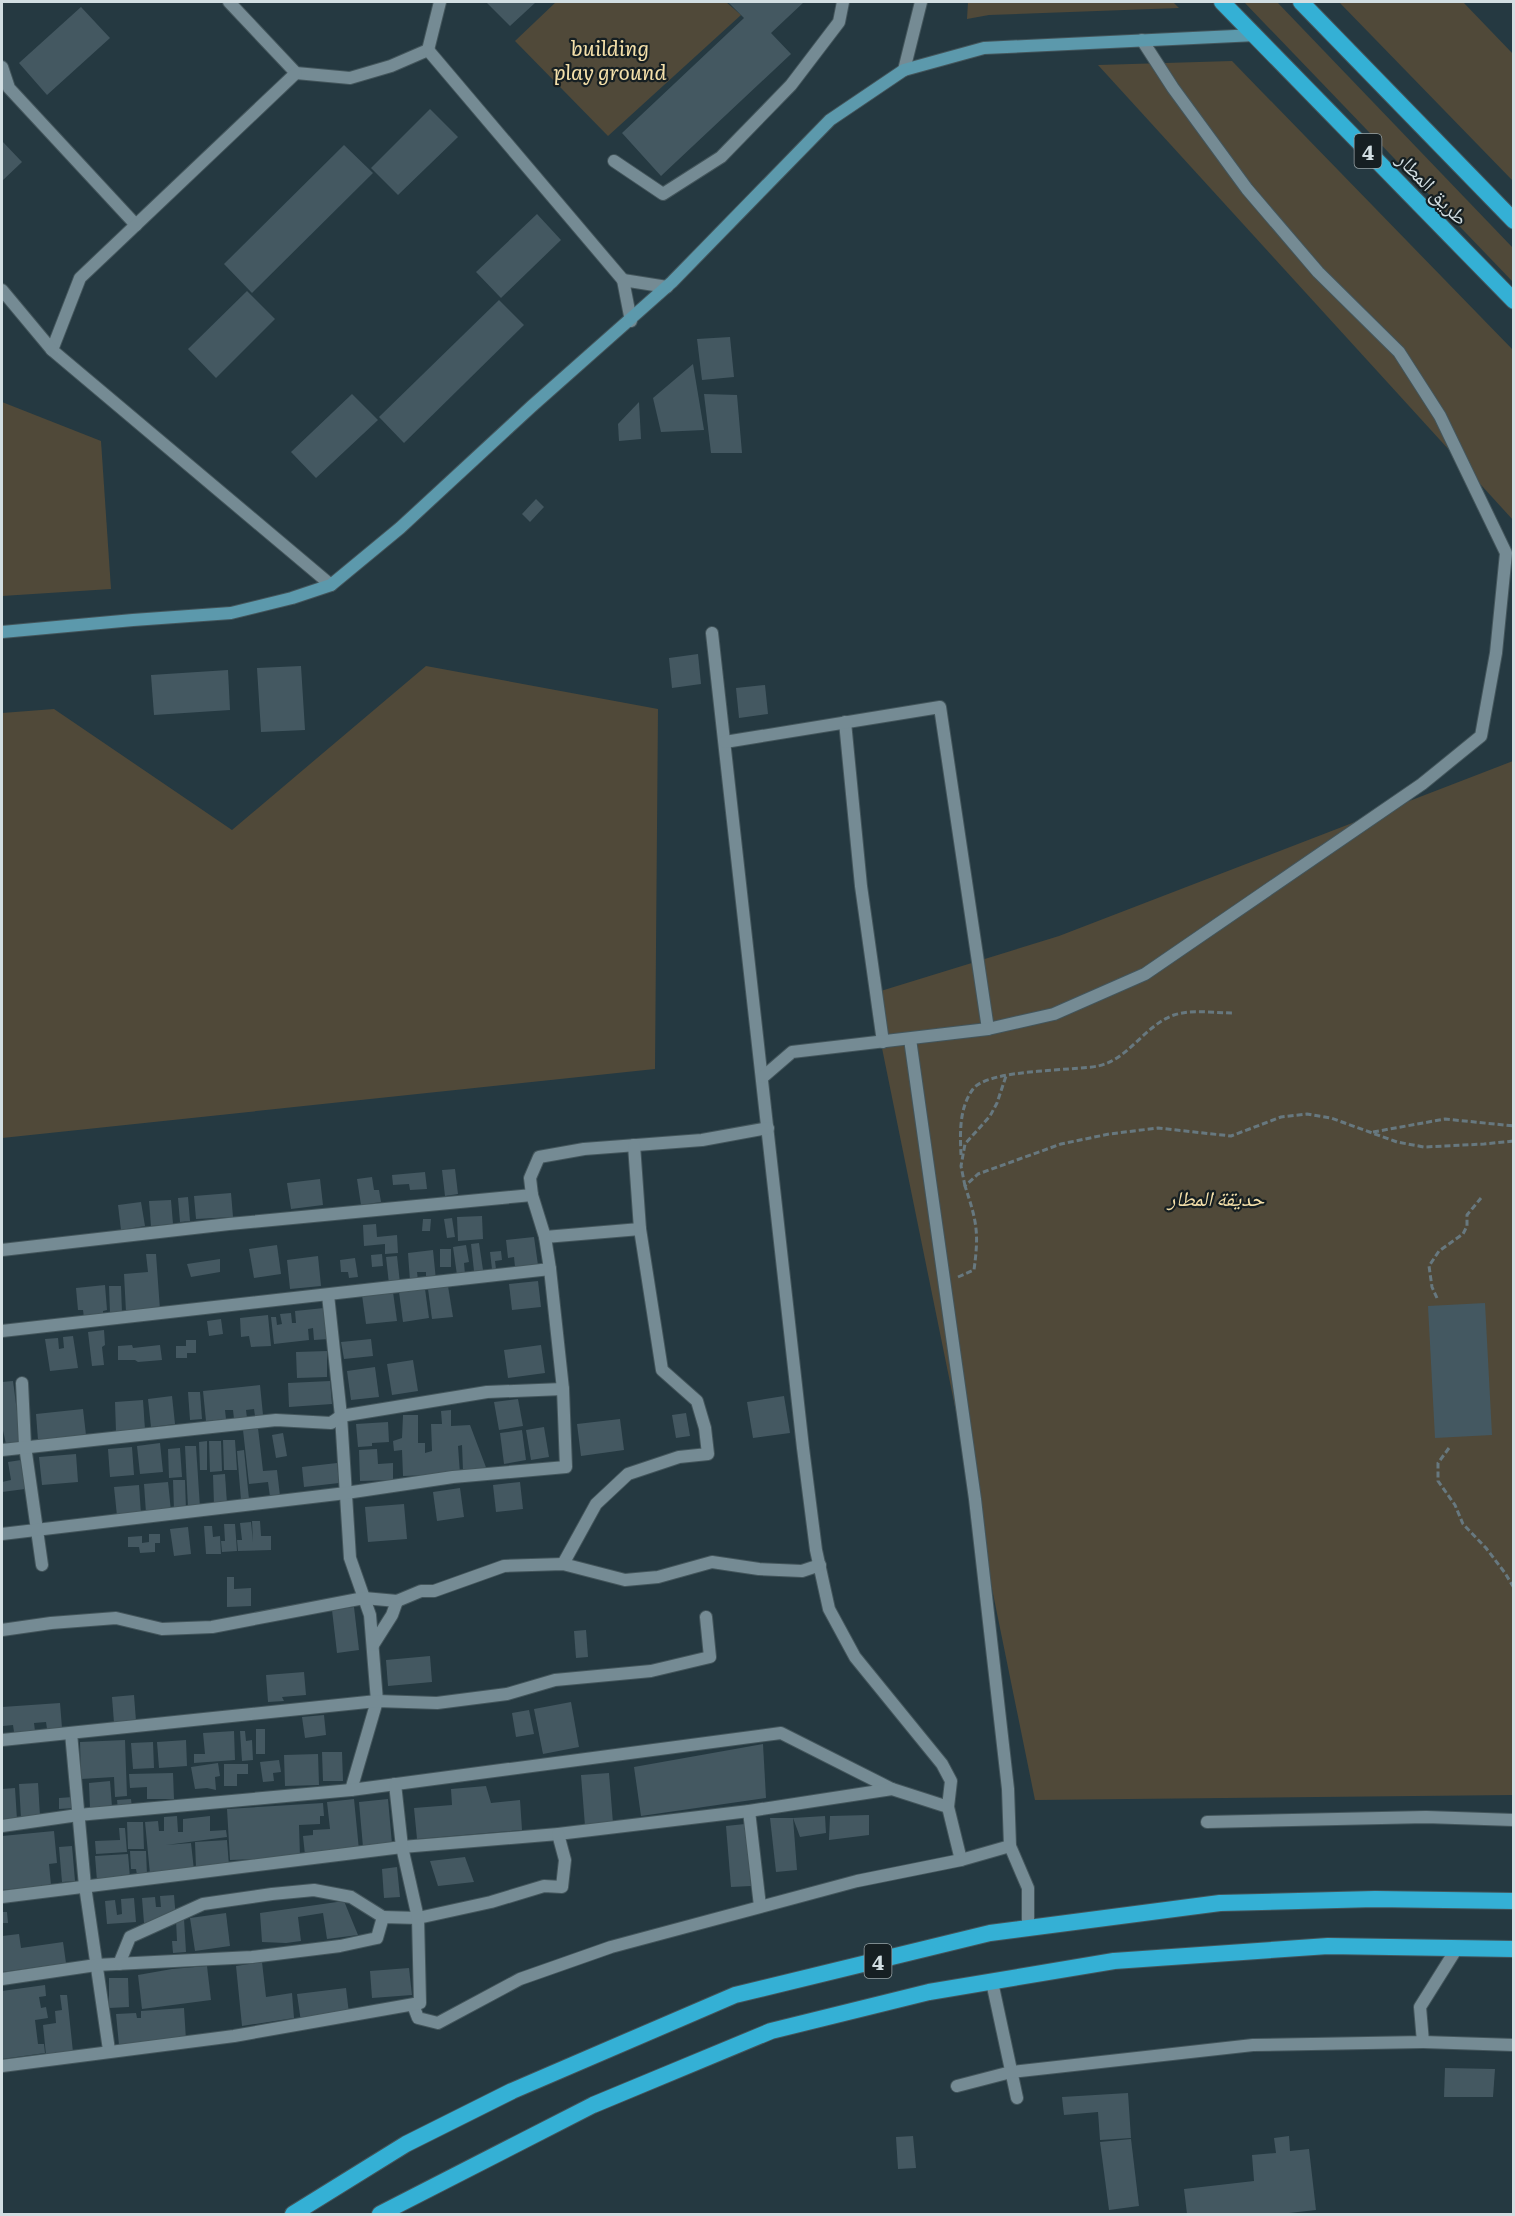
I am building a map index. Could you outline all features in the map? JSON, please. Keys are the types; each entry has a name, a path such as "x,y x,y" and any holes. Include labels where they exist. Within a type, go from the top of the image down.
{"highway":[{"name":"طريق المطار","path":"1222,2 1514,302"},
{"name":"طريق المطار","path":"1301,2 1514,221"},
{"name":"4","path":"293,2214 406,2144 512,2091 735,1995 990,1933 1221,1903 1375,1899 1514,1901"},
{"name":"4","path":"380,2214 593,2104 771,2031 929,1992 1126,1960 1328,1946 1514,1949"}],"main road":[{"path":"2,632 231,614 331,585 400,528 532,406 631,321 830,120 904,70 984,48 1256,35"}],"street":[{"path":"229,2 296,73 350,78 391,66 428,50"},
{"path":"428,50 440,2"},
{"path":"614,160 663,194 721,157 791,85 839,22 843,2"},
{"path":"904,70 921,2"},
{"path":"763,1077 792,1052 988,1029 1054,1014 1145,974 1422,784 1481,736 1496,653 1506,552 1440,416 1400,352 1318,272 1246,189 1173,88 1142,40"},
{"path":"428,50 623,280 631,321"},
{"path":"2,67 9,88 136,225"},
{"path":"52,350 80,278 296,73"},
{"path":"623,280 667,287"},
{"path":"2,290 52,350 331,585"},
{"path":"712,633 803,1448 820,1565 829,1609 855,1657 942,1764 951,1781 948,1807 961,1860"},
{"path":"725,742 940,706 988,1029"},
{"path":"845,722 861,886 883,1042"},
{"path":"910,1039 976,1510 1008,1789 1010,1846 1028,1888 1028,1928"},
{"path":"2,1534 346,1493 453,1477 566,1467 563,1389 550,1269 545,1237 532,1195 530,1178 539,1157 584,1149 702,1140 768,1128"},
{"path":"563,1564 596,1504 628,1474 679,1457 708,1454 705,1428 697,1401 662,1370 640,1229 634,1145"},
{"path":"2,1250 229,1224 532,1195"},
{"path":"545,1237 640,1229"},
{"path":"2,1330 550,1269"},
{"path":"328,1295 351,1558 370,1615 376,1701 351,1790"},
{"path":"22,1383 25,1446 42,1565"},
{"path":"2,1449 276,1420 331,1423 340,1416 486,1392 563,1389"},
{"path":"2,1630 51,1623 116,1618 162,1629 212,1627 364,1598 397,1601 421,1591 434,1591 504,1566 563,1564 625,1580 658,1578 712,1562 759,1569 802,1571 820,1565"},
{"path":"373,1645 392,1615 397,1601"},
{"path":"2,1740 376,1701 437,1703 495,1695 555,1680 651,1671 710,1657 706,1617"},
{"path":"72,1733 85,1886 109,2050"},
{"path":"2,1826 78,1815 395,1785 781,1733 892,1789 948,1807"},
{"path":"2,2066 109,2050 234,2036 420,2003 417,1918 402,1847 395,1785"},
{"path":"2,1897 402,1847 558,1834 749,1811 892,1789"},
{"path":"749,1811 760,1906"},
{"path":"1207,1822 1426,1817 1514,1820"},
{"path":"119,1964 130,1937 203,1904 272,1893 314,1890 351,1897 383,1917 417,1918 491,1902 544,1886 562,1887 565,1860 558,1834"},
{"path":"412,2005 418,2018 438,2023 520,1979 611,1947 857,1881 961,1860 1010,1846"},
{"path":"2,1979 96,1965 252,1957 340,1947 377,1938 383,1917"},
{"path":"1423,2042 1420,2007 1457,1948"},
{"path":"992,1982 1017,2098"},
{"path":"957,2086 1011,2072 1254,2045 1423,2042 1514,2045"}],"path":[{"path":"945,1284 974,1270 978,1238 975,1215 961,1166 961,1126 963,1112 974,1088 1006,1075 1101,1065 1119,1056 1154,1027 1175,1015 1191,1012 1233,1013"},
{"path":"961,1155 964,1144 990,1116 1006,1075"},
{"path":"965,1186 978,1174 1061,1144 1109,1134 1158,1128 1231,1136 1281,1117 1307,1114 1331,1118 1397,1142 1424,1147 1514,1141"},
{"path":"1371,1132 1445,1119 1514,1126"},
{"path":"1437,1299 1430,1277 1430,1266 1439,1251 1463,1234 1467,1226 1467,1215 1481,1198"},
{"path":"1449,1448 1438,1463 1438,1481 1455,1505 1463,1524 1499,1564 1514,1587"}],"green space":[{"name":"building play ground","path":"556,2 726,2 741,15 608,136 515,41"},
{"path":"968,2 1173,2 1179,8 989,15 967,19"},
{"path":"1244,2 1277,2 1513,248 1513,282"},
{"path":"1339,2 1463,2 1513,54 1513,181"},
{"path":"1232,61 1513,350 1513,520 1098,65"},
{"path":"2,402 101,441 111,589 2,596"},
{"path":"426,666 658,709 655,1069 2,1138 2,713 54,709 232,830"},
{"name":"حديقة المطار","path":"1513,761 1513,1795 1035,1800 871,994 1059,936"}],"building":[{"path":"486,2 536,2 510,26"},
{"path":"728,2 804,2 771,33 791,54 661,176 622,133 744,18"},
{"path":"81,7 110,38 47,95 19,63"},
{"path":"430,109 458,137 398,195 371,168"},
{"path":"2,141 22,162 2,181"},
{"path":"344,145 373,173 252,293 224,264"},
{"path":"537,214 561,240 501,298 476,272"},
{"path":"247,291 275,319 216,378 188,349"},
{"path":"499,300 524,325 404,443 379,417"},
{"path":"730,337 734,377 702,380 697,339"},
{"path":"693,364 704,430 661,432 653,398"},
{"path":"352,394 378,420 316,478 291,452"},
{"path":"704,394 737,395 742,453 711,453"},
{"path":"639,402 641,439 619,441 618,424"},
{"path":"536,499 544,507 530,522 522,514"},
{"path":"698,654 701,684 672,688 669,658"},
{"path":"301,666 305,730 261,732 257,668"},
{"path":"228,670 230,710 154,715 151,675"},
{"path":"765,685 768,714 739,718 736,688"},
{"path":"455,1169 458,1194 445,1196 442,1170"},
{"path":"425,1172 427,1189 410,1190 409,1184 393,1185 392,1175"},
{"path":"372,1177 374,1190 379,1190 381,1202 361,1205 357,1179"},
{"path":"320,1179 323,1205 291,1209 287,1183"},
{"path":"231,1193 233,1217 196,1219 194,1196"},
{"path":"188,1197 190,1221 180,1222 178,1198"},
{"path":"171,1200 173,1224 151,1226 149,1201"},
{"path":"141,1202 145,1226 121,1230 118,1205"},
{"path":"482,1216 483,1239 458,1241 457,1217"},
{"path":"452,1218 455,1237 447,1238 444,1219"},
{"path":"423,1219 431,1219 430,1231 422,1231"},
{"path":"376,1224 377,1237 397,1235 398,1253 385,1254 385,1244 364,1246 363,1225"},
{"path":"534,1237 538,1265 515,1267 514,1257 508,1258 506,1240"},
{"path":"479,1243 483,1270 474,1271 471,1244"},
{"path":"277,1245 281,1274 254,1278 249,1249"},
{"path":"466,1245 469,1262 464,1263 465,1274 457,1275 453,1247"},
{"path":"440,1249 451,1249 451,1267 440,1267"},
{"path":"433,1250 436,1280 426,1280 426,1272 417,1272 418,1280 410,1281 408,1253"},
{"path":"501,1251 502,1260 495,1261 496,1269 492,1269 490,1252"},
{"path":"146,1254 156,1254 160,1310 126,1312 124,1274 148,1272"},
{"path":"382,1254 383,1266 372,1267 371,1255"},
{"path":"318,1256 321,1286 290,1289 287,1260"},
{"path":"397,1256 400,1283 389,1284 386,1257"},
{"path":"355,1258 358,1277 349,1278 348,1272 341,1272 340,1260"},
{"path":"220,1259 220,1272 191,1277 187,1264"},
{"path":"538,1281 541,1307 512,1310 509,1284"},
{"path":"105,1285 107,1310 103,1311 103,1316 84,1318 83,1310 78,1310 76,1288"},
{"path":"109,1286 121,1286 122,1313 110,1313"},
{"path":"448,1286 453,1317 432,1319 428,1289"},
{"path":"425,1289 429,1318 403,1322 399,1292"},
{"path":"393,1292 397,1321 366,1324 362,1295"},
{"path":"1485,1303 1492,1435 1435,1438 1428,1306"},
{"path":"324,1308 328,1339 314,1340 313,1328 308,1329 309,1340 274,1344 271,1317 276,1317 277,1325 282,1324 280,1314 291,1313 292,1323 296,1323 295,1311"},
{"path":"268,1315 271,1346 251,1347 249,1336 241,1337 240,1318"},
{"path":"221,1319 223,1334 209,1336 207,1321"},
{"path":"104,1330 105,1345 102,1347 104,1365 92,1366 88,1332"},
{"path":"73,1336 78,1368 50,1371 45,1339 58,1338 59,1349 64,1348 63,1337"},
{"path":"371,1339 373,1356 344,1359 341,1342"},
{"path":"186,1340 196,1340 196,1353 187,1353 187,1358 176,1358 176,1346 186,1346"},
{"path":"132,1345 133,1348 160,1345 162,1360 138,1362 118,1360 118,1346"},
{"path":"541,1345 545,1373 508,1378 504,1350"},
{"path":"327,1351 327,1377 297,1378 296,1352"},
{"path":"413,1360 418,1391 392,1395 387,1364"},
{"path":"375,1367 379,1397 351,1400 347,1371"},
{"path":"13,1381 21,1442 6,1444 2,1426 2,1382"},
{"path":"330,1381 332,1404 289,1407 288,1383"},
{"path":"260,1385 263,1415 255,1416 254,1409 246,1410 247,1418 234,1419 233,1410 225,1410 226,1419 206,1421 203,1391"},
{"path":"188,1392 200,1392 202,1419 190,1420"},
{"path":"172,1396 175,1424 151,1427 148,1399"},
{"path":"784,1396 790,1433 753,1438 747,1402"},
{"path":"518,1399 523,1426 499,1430 494,1402"},
{"path":"143,1400 145,1430 116,1432 115,1402"},
{"path":"83,1409 86,1435 38,1440 36,1414"},
{"path":"451,1410 451,1426 470,1425 487,1470 463,1471 462,1445 458,1446 460,1474 403,1476 402,1450 394,1451 393,1441 402,1438 403,1415 418,1415 418,1443 425,1443 425,1453 432,1451 431,1424 442,1424 441,1411"},
{"path":"686,1413 690,1436 676,1438 672,1415"},
{"path":"620,1419 624,1450 581,1456 577,1424"},
{"path":"388,1422 389,1442 358,1447 356,1424"},
{"path":"544,1427 549,1457 531,1460 526,1430"},
{"path":"258,1428 263,1471 277,1470 280,1496 270,1497 268,1482 249,1484 243,1430"},
{"path":"522,1430 526,1460 504,1464 500,1433"},
{"path":"283,1433 287,1456 276,1458 272,1435"},
{"path":"223,1440 235,1440 237,1470 224,1470"},
{"path":"207,1441 207,1470 200,1470 199,1442"},
{"path":"209,1441 221,1441 222,1471 210,1472"},
{"path":"160,1443 163,1472 140,1474 137,1446"},
{"path":"185,1446 196,1446 200,1508 188,1508"},
{"path":"132,1447 134,1475 110,1477 108,1449"},
{"path":"180,1448 182,1477 169,1478 168,1449"},
{"path":"377,1449 378,1464 393,1463 393,1480 360,1481 359,1450"},
{"path":"244,1450 249,1499 241,1500 237,1451"},
{"path":"76,1454 78,1482 42,1485 39,1457"},
{"path":"21,1460 25,1489 2,1492 2,1482 11,1480 8,1462"},
{"path":"337,1463 339,1483 304,1487 302,1467"},
{"path":"225,1474 227,1504 214,1505 213,1475"},
{"path":"173,1480 185,1480 186,1510 174,1511"},
{"path":"168,1482 171,1511 146,1513 144,1484"},
{"path":"520,1482 523,1509 496,1512 493,1485"},
{"path":"139,1485 141,1514 117,1516 114,1487"},
{"path":"460,1488 464,1517 437,1521 433,1492"},
{"path":"404,1504 407,1539 368,1542 365,1507"},
{"path":"252,1521 260,1521 261,1536 271,1536 271,1550 238,1551 237,1540 242,1540 240,1523 251,1522 253,1542"},
{"path":"224,1524 235,1524 237,1551 222,1552 221,1541 225,1541"},
{"path":"204,1526 212,1526 213,1537 220,1536 221,1554 206,1554"},
{"path":"188,1527 191,1554 174,1556 170,1529"},
{"path":"149,1534 160,1534 160,1543 155,1543 155,1552 140,1553 139,1547 128,1547 128,1537 142,1536 142,1543 149,1542"},
{"path":"227,1577 234,1577 234,1589 251,1588 251,1606 227,1607"},
{"path":"354,1607 359,1650 337,1653 332,1610"},
{"path":"586,1630 588,1657 576,1658 574,1631"},
{"path":"430,1656 432,1682 388,1686 386,1660"},
{"path":"304,1672 306,1695 282,1697 284,1701 268,1702 266,1675"},
{"path":"134,1695 136,1721 114,1723 112,1697"},
{"path":"571,1702 579,1747 543,1754 534,1709"},
{"path":"60,1703 62,1728 47,1729 46,1722 34,1723 35,1731 14,1732 13,1725 3,1726 2,1707"},
{"path":"529,1710 534,1734 516,1737 512,1713"},
{"path":"324,1715 326,1735 305,1738 302,1717"},
{"path":"256,1729 265,1729 265,1754 256,1754"},
{"path":"234,1731 235,1760 194,1763 194,1754 205,1754 203,1733"},
{"path":"240,1731 245,1731 246,1741 252,1740 253,1760 242,1761"},
{"path":"125,1740 127,1796 115,1797 114,1777 81,1779 80,1742"},
{"path":"186,1740 187,1766 159,1768 157,1742"},
{"path":"153,1742 154,1768 133,1769 131,1743"},
{"path":"763,1744 766,1798 641,1816 634,1767"},
{"path":"322,1752 342,1752 343,1781 323,1781"},
{"path":"318,1754 319,1785 285,1786 284,1755"},
{"path":"279,1760 281,1772 273,1773 274,1781 263,1782 260,1762"},
{"path":"218,1763 220,1776 215,1777 216,1790 195,1789 191,1767"},
{"path":"224,1764 248,1764 248,1774 237,1774 237,1786 224,1786"},
{"path":"173,1773 174,1799 147,1799 147,1787 130,1788 129,1774"},
{"path":"609,1773 613,1823 585,1826 581,1775"},
{"path":"110,1781 112,1807 90,1809 89,1783"},
{"path":"38,1783 40,1816 21,1818 19,1784"},
{"path":"486,1786 491,1803 520,1800 522,1830 417,1839 414,1808 452,1805 451,1789"},
{"path":"15,1788 17,1820 2,1821 2,1789"},
{"path":"73,1797 74,1808 59,1809 59,1798"},
{"path":"131,1799 132,1808 118,1809 117,1800"},
{"path":"354,1799 359,1850 305,1855 303,1836 313,1835 313,1830 330,1829 327,1802"},
{"path":"388,1799 392,1844 363,1847 359,1802"},
{"path":"323,1803 324,1816 320,1816 320,1824 299,1825 300,1857 230,1860 227,1809"},
{"path":"869,1815 869,1835 829,1840 830,1816"},
{"path":"177,1816 178,1832 183,1832 183,1819 210,1816 210,1831 226,1830 227,1837 166,1845 191,1843 194,1870 150,1874 145,1822 158,1821 159,1831 164,1831 164,1817"},
{"path":"825,1816 826,1833 800,1837 793,1818"},
{"path":"770,1818 793,1818 797,1870 776,1872"},
{"path":"127,1822 143,1822 144,1849 128,1849"},
{"path":"745,1824 751,1886 731,1887 726,1826"},
{"path":"119,1828 125,1828 127,1852 96,1854 95,1841 120,1840"},
{"path":"54,1831 57,1863 49,1864 51,1885 2,1890 2,1836"},
{"path":"227,1840 229,1866 196,1868 195,1842"},
{"path":"72,1846 75,1881 62,1882 59,1847"},
{"path":"130,1851 146,1851 147,1875 137,1875 136,1869 131,1869"},
{"path":"128,1854 130,1878 97,1881 95,1856"},
{"path":"465,1857 474,1882 438,1886 430,1861"},
{"path":"397,1867 400,1897 384,1898 382,1869"},
{"path":"174,1895 176,1920 144,1923 142,1898 155,1897 156,1907 161,1907 160,1896"},
{"path":"134,1898 136,1922 107,1924 105,1901 115,1900 117,1915 122,1914 121,1899"},
{"path":"344,1901 358,1935 327,1939 323,1913 298,1917 301,1941 262,1942 260,1913"},
{"path":"2,1912 7,1912 8,1923 2,1923"},
{"path":"226,1913 230,1946 195,1951 190,1918"},
{"path":"184,1919 186,1952 173,1953 172,1941 177,1941 176,1920"},
{"path":"19,1934 21,1948 63,1942 66,1963 2,1972 2,1936"},
{"path":"262,1962 266,1997 292,1993 294,2018 242,2026 236,1966"},
{"path":"207,1966 211,2000 142,2009 138,1975"},
{"path":"409,1968 412,1995 372,1998 370,1971"},
{"path":"109,1978 128,1978 129,2007 109,2008"},
{"path":"45,1985 46,1996 39,1997 41,2008 46,2007 48,2018 35,2020 38,2044 44,2044 45,2053 2,2059 2,1991"},
{"path":"346,1988 350,2022 302,2029 297,1994"},
{"path":"60,1995 67,1995 73,2052 46,2055 43,2025 56,2023 55,2011 62,2010"},
{"path":"184,2008 186,2040 119,2045 116,2014 136,2013 137,2018 141,2018 141,2011"},
{"path":"1445,2068 1495,2069 1493,2097 1444,2097"},
{"path":"1128,2093 1131,2138 1100,2140 1098,2112 1064,2115 1062,2097"},
{"path":"913,2136 916,2168 898,2169 896,2137"},
{"path":"1289,2136 1290,2151 1309,2149 1316,2210 1280,2214 1187,2214 1184,2189 1254,2181 1252,2155 1276,2153 1274,2138"},
{"path":"1131,2139 1139,2206 1109,2210 1100,2142"}]}
